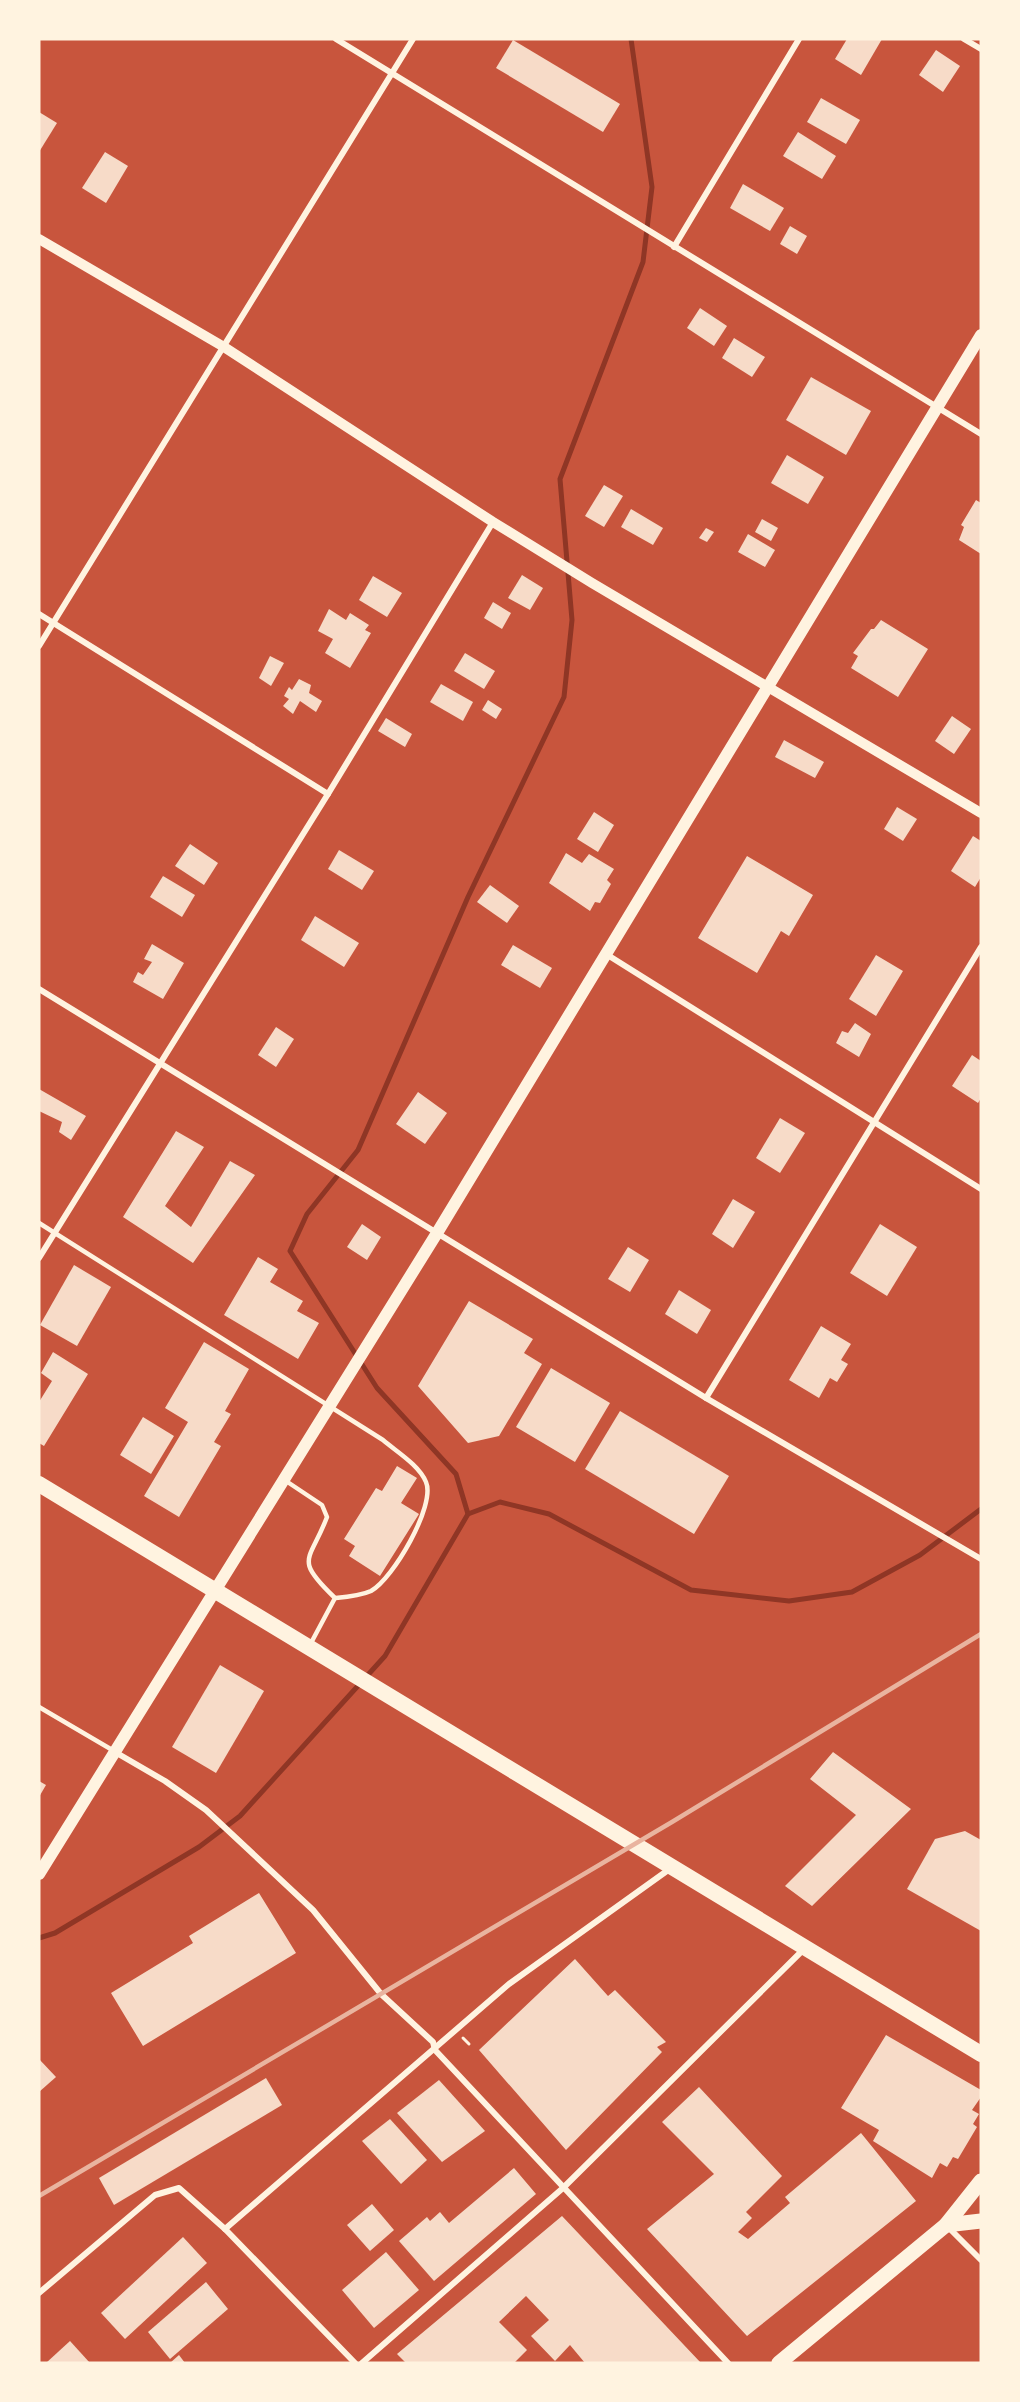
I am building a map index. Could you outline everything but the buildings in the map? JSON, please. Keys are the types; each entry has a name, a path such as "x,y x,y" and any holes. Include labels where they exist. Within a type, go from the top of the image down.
{"highway":[{"path":"39,1484 981,2054"}],"main road":[{"path":"39,1874 437,1233 981,335"},
{"path":"779,2363 946,2225 981,2181"},
{"path":"946,2225 981,2222"}],"street":[{"path":"336,39 981,434"},
{"path":"39,646 413,39"},
{"path":"674,247 800,39"},
{"path":"964,39 981,49"},
{"path":"39,239 224,347 493,522 592,583 981,813"},
{"path":"39,1258 328,794 493,522"},
{"path":"39,614 328,794"},
{"path":"706,1398 981,947"},
{"path":"606,954 873,1124 981,1189"},
{"path":"39,988 706,1398 981,1559"},
{"path":"114,1752 165,1781 206,1809 235,1839 313,1910 381,1994 433,2042 435,2050 728,2363"},
{"path":"225,2229 509,1984 671,1867"},
{"path":"362,2363 563,2188 805,1947"},
{"path":"39,2293 155,2195 179,2188 225,2229 355,2363"},
{"path":"946,2225 981,2260"}],"lane":[{"path":"39,1223 383,1440 419,1470 427,1484 428,1498 415,1533 387,1576 373,1590 358,1595 335,1598"},
{"path":"283,1479 322,1506 327,1517 307,1559 309,1569 317,1581 335,1598"},
{"path":"309,1647 335,1598"},
{"path":"39,1707 114,1752"}],"waterway":[{"path":"468,1514 456,1474 377,1388 290,1251 307,1214 358,1150 468,897 564,697 572,620 560,479 643,262 652,187 631,39"},
{"path":"39,1938 55,1933 199,1847 240,1816 385,1656 468,1514 500,1502 549,1514 691,1590 789,1601 852,1592 920,1555 981,1509"}],"railway":[{"path":"39,2196 672,1822 981,1634"}]}
